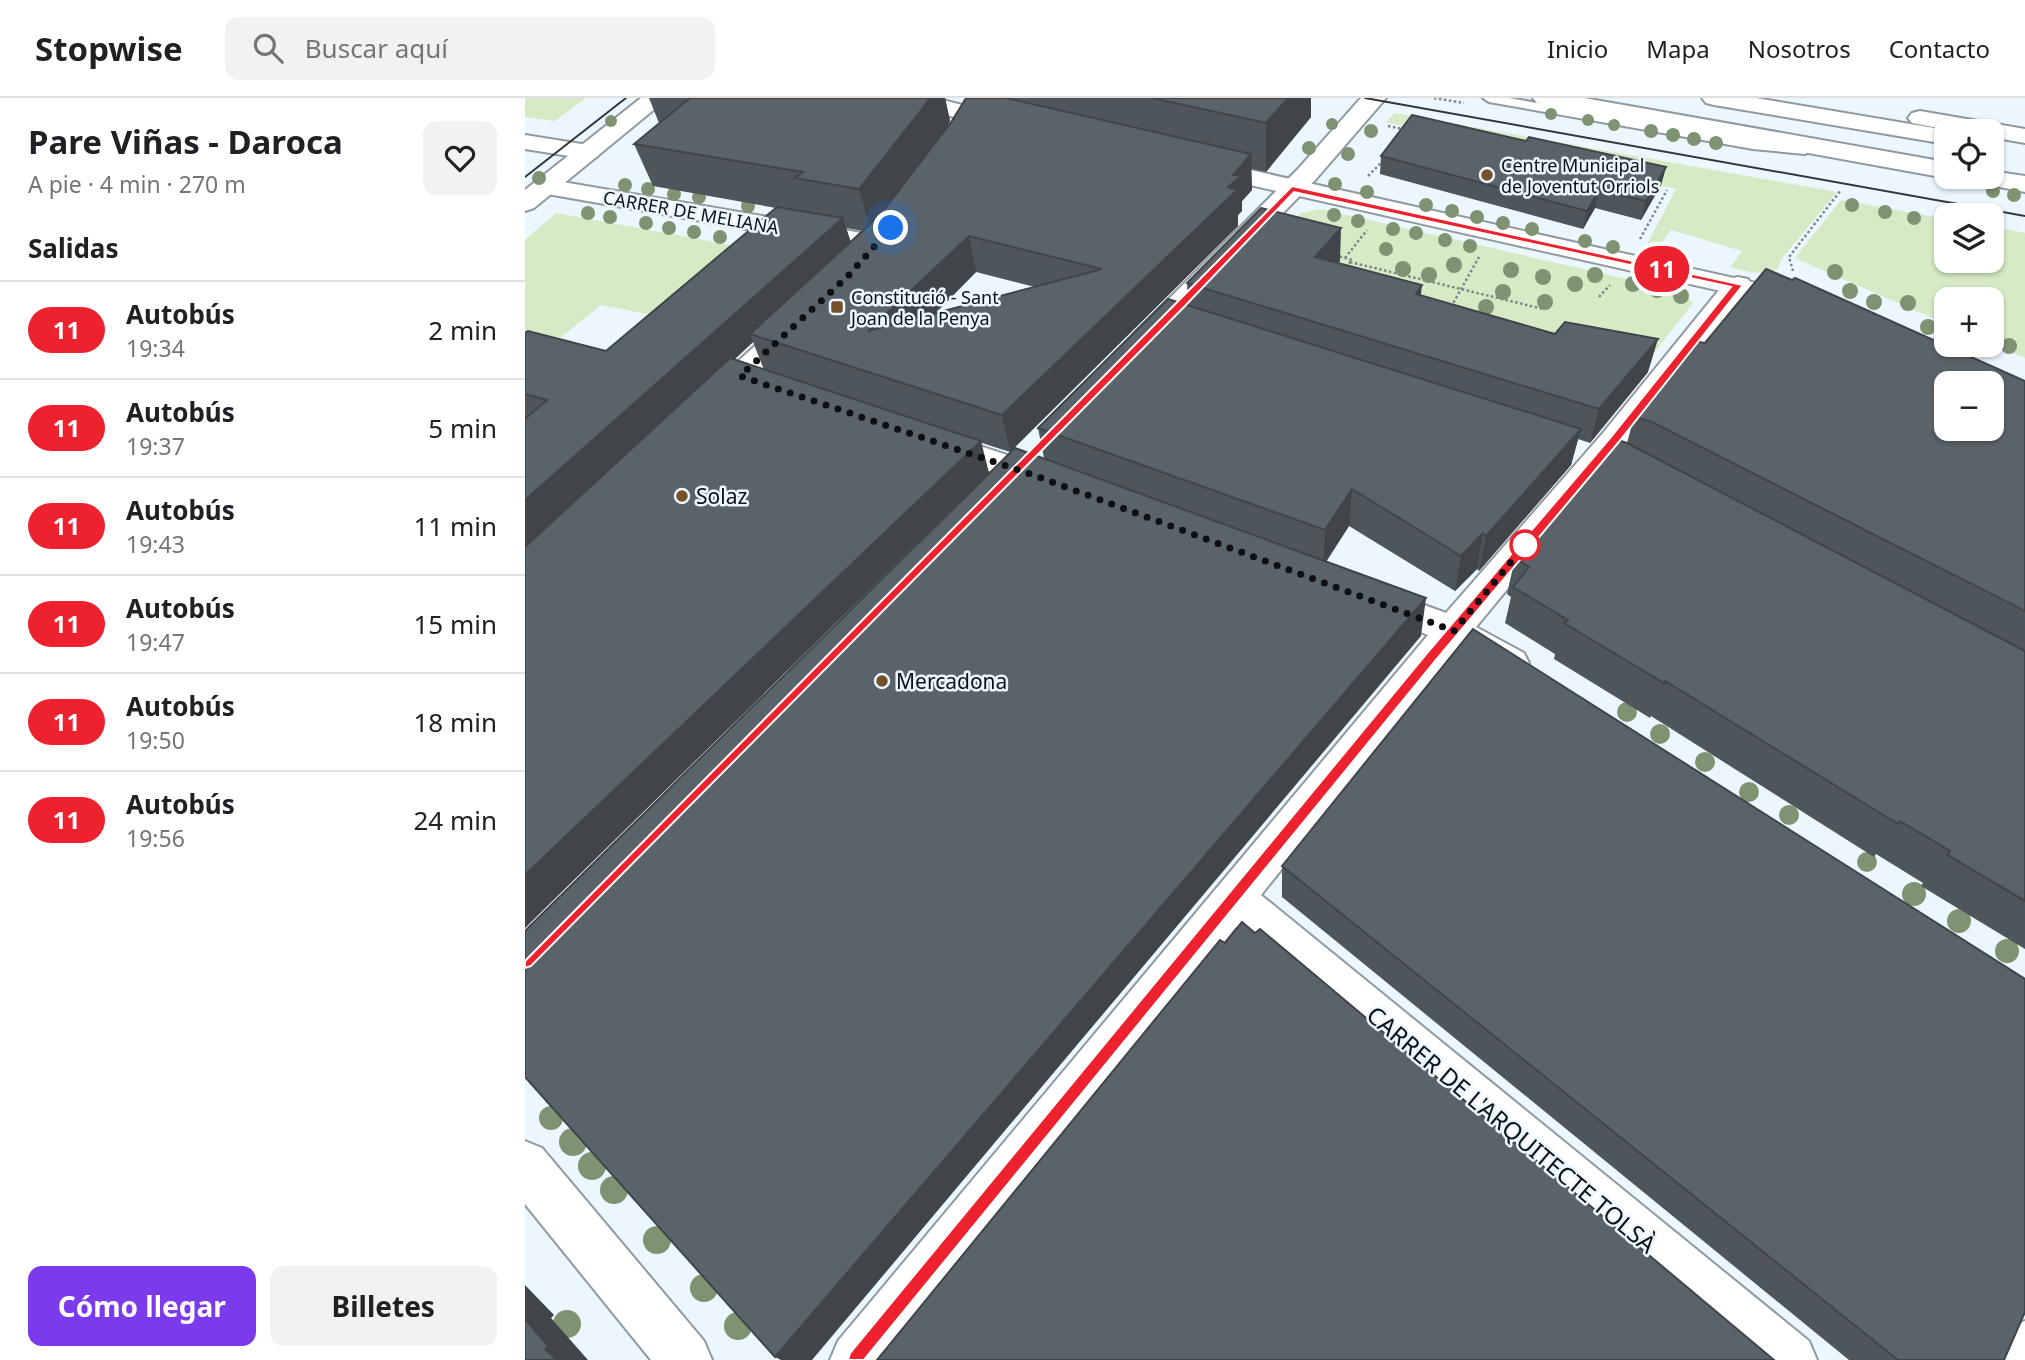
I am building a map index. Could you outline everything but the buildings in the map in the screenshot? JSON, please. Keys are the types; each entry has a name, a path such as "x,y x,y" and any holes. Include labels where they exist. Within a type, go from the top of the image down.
{"street":[{"path":"535,195 656,98"},
{"path":"907,98 975,105 1030,129"},
{"path":"1124,360 1292,188 1374,98"},
{"path":"1545,98 1934,168"},
{"path":"1627,98 1934,151"},
{"path":"1714,98 1934,135"},
{"path":"1798,98 2025,136"},
{"path":"953,143 975,105"},
{"path":"525,142 588,152"},
{"path":"2004,146 2025,150"},
{"path":"1181,163 1738,285 1831,311"},
{"path":"2004,163 2025,166"},
{"path":"2004,180 2025,184"},
{"name":"CARRER DE MELIANA","path":"535,195 886,235 855,269"},
{"path":"857,1360 1738,285"},
{"path":"689,423 755,381 818,304"},
{"path":"1164,321 1198,332"},
{"path":"908,432 1026,458 1075,490"},
{"path":"989,495 1026,458"},
{"path":"1345,589 1454,631 1534,678"},
{"name":"CARRER DE L'ARQUITECTE TOLSÀ","path":"1234,899 1790,1360"},
{"path":"525,1165 685,1360"},
{"path":"2020,1360 2025,1348"}],"lane":[{"path":"1489,98 1753,145 1866,157"}],"path":[{"path":"1380,124 1408,130 1401,139"},
{"path":"1359,174 1370,177 1385,158"},
{"path":"1635,249 1667,190"},
{"path":"1794,276 1789,257 1841,190"},
{"path":"1345,258 1368,228"},
{"path":"1332,255 1352,260 1350,262"},
{"path":"1451,308 1480,255"},
{"path":"1350,262 1543,309"},
{"path":"1344,271 1350,262"}],"green space":[{"path":"525,98 586,98 555,121 525,117"},
{"path":"1395,113 1837,192 1781,260 1778,269 1760,273 1748,272 1730,267 1742,251 1671,230 1656,251 1645,248 1676,189 1386,122"},
{"path":"1841,200 1934,217 1934,273 2004,273 2004,229 2025,233 2025,358 2004,349 2004,287 1934,287 1934,319 1795,258"},
{"path":"1321,209 1684,292 1693,303 1640,371 1268,247 1301,213"},
{"path":"556,213 775,253 694,323 601,305 560,338 574,341 525,380 525,240"}],"tram line":[{"path":"525,177 626,98"},
{"path":"1365,98 2025,216"}],"bus line":[{"name":"11","path":"525,961 1181,305 1292,188 1738,285 1614,440 1431,656 857,1360"}],"place":[{"name":"Centre Municipal de Joventut Orriols","path":"1487,175"},
{"name":"Constitució - Sant Joan de la Penya","path":"837,307"},
{"name":"Solaz","path":"682,496"},
{"name":"Mercadona","path":"882,681"}],"route":[{"path":"891,228 847,277 740,376 1036,476 1454,631 1525,545"}]}
